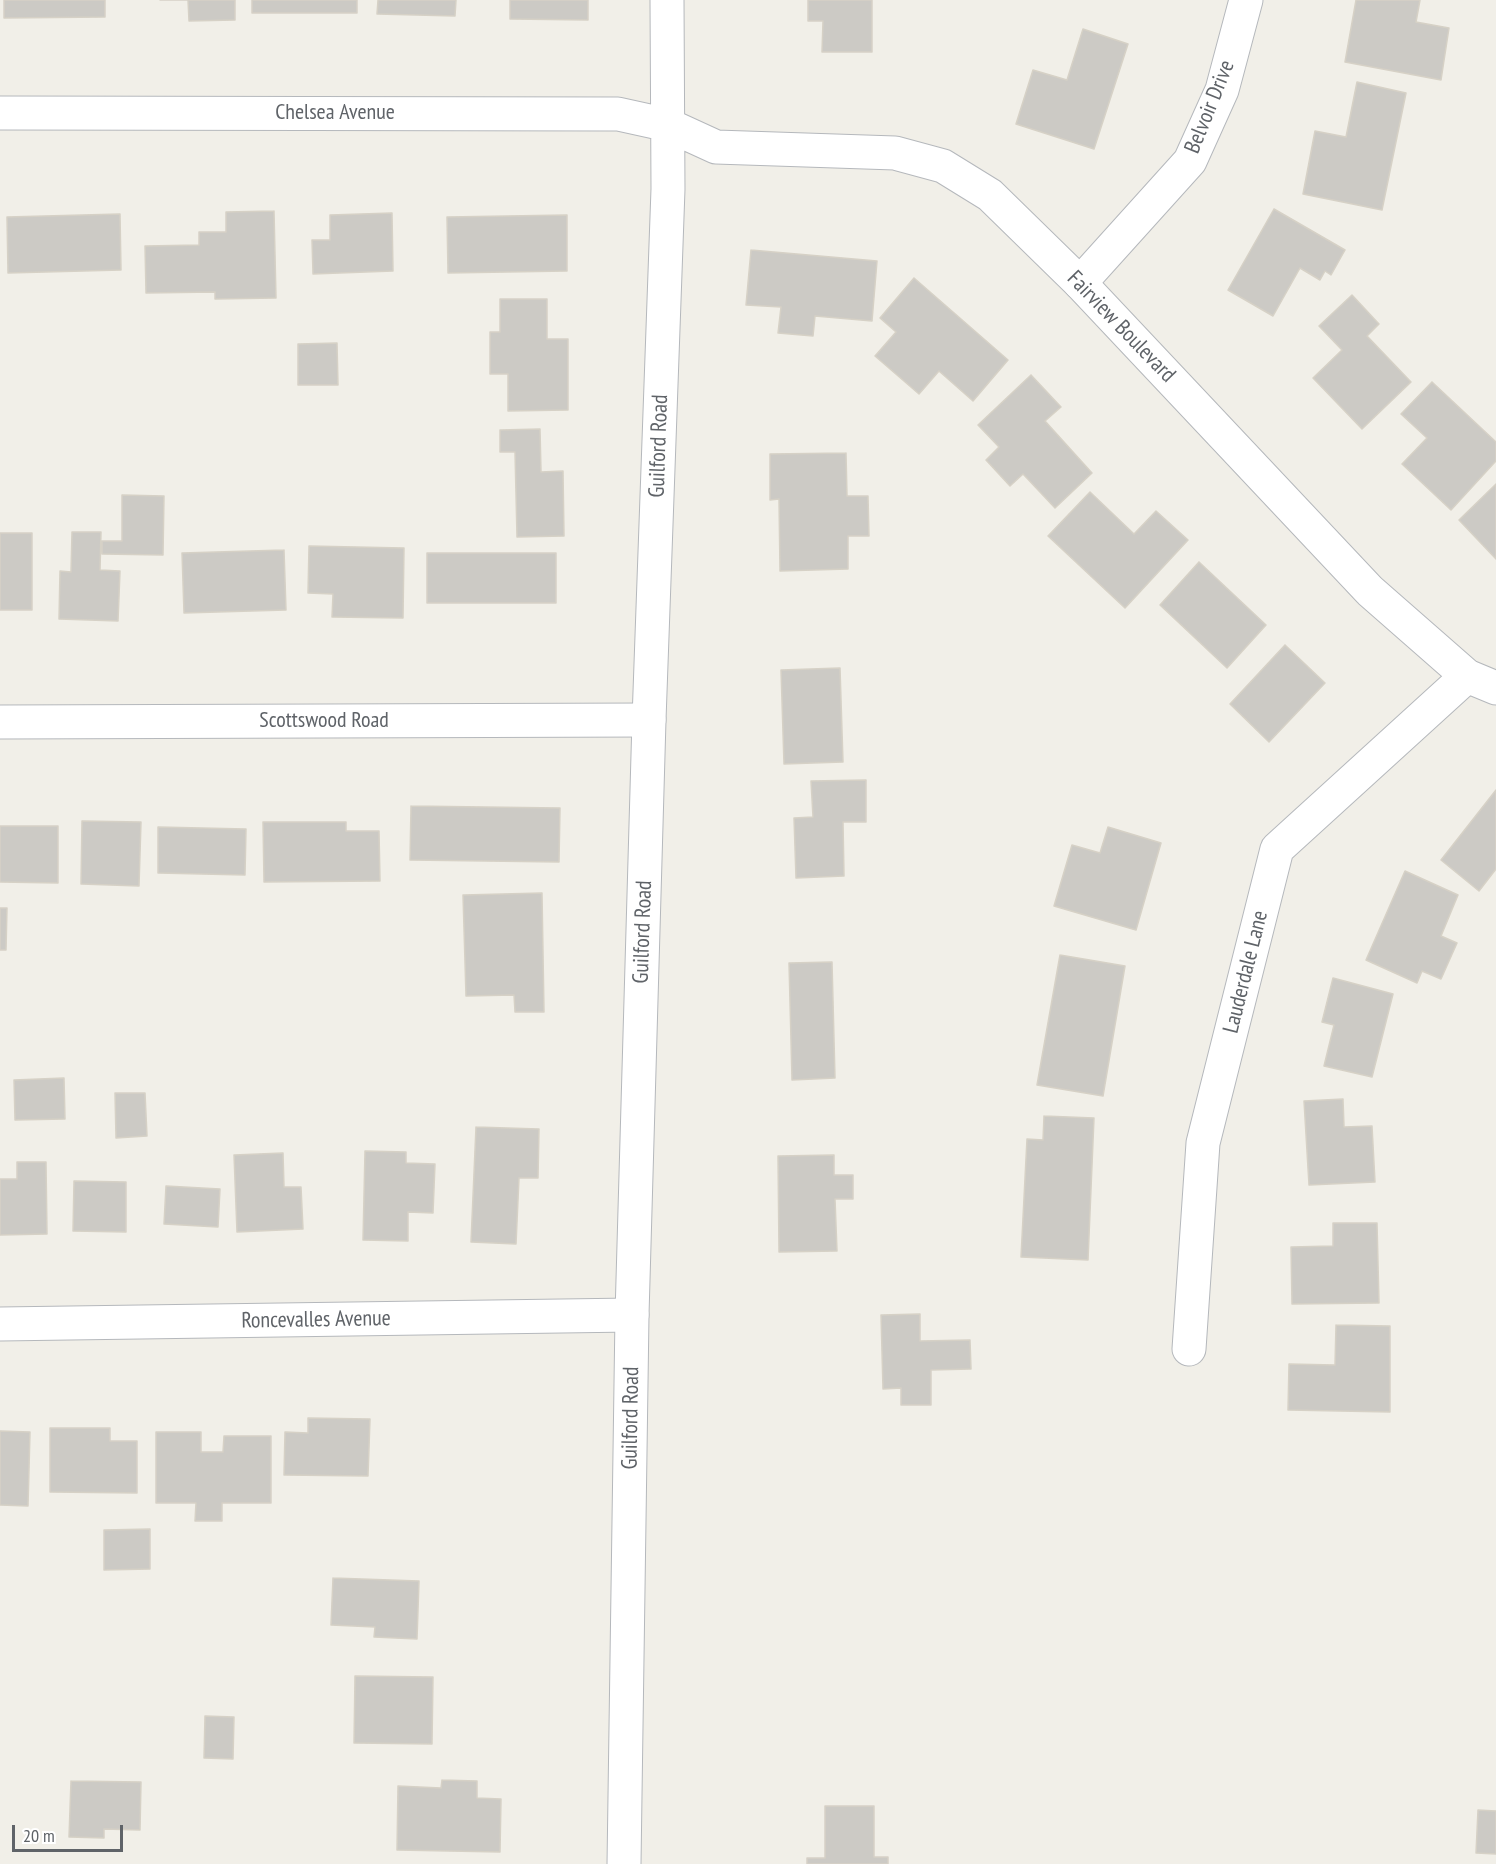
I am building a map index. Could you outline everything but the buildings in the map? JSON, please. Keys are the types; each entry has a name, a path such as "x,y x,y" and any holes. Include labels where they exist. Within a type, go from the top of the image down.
{"street":[{"name":"Guilford Road","path":"624,1864 632,1316 649,720 668,201 667,0"},
{"name":"Belvoir Drive","path":"1080,283 1190,161 1222,90 1246,0"},
{"name":"Chelsea Avenue","path":"0,113 618,114 668,125"},
{"name":"Fairview Boulevard","path":"668,125 716,147 895,153 944,166 990,195 1080,283 1370,591 1481,682"},
{"name":"Lauderdale Lane","path":"1189,1349 1203,1143 1277,849 1481,682"},
{"name":"Scottswood Road","path":"0,722 649,720"},
{"name":"Roncevalles Avenue","path":"0,1324 632,1316"}]}
